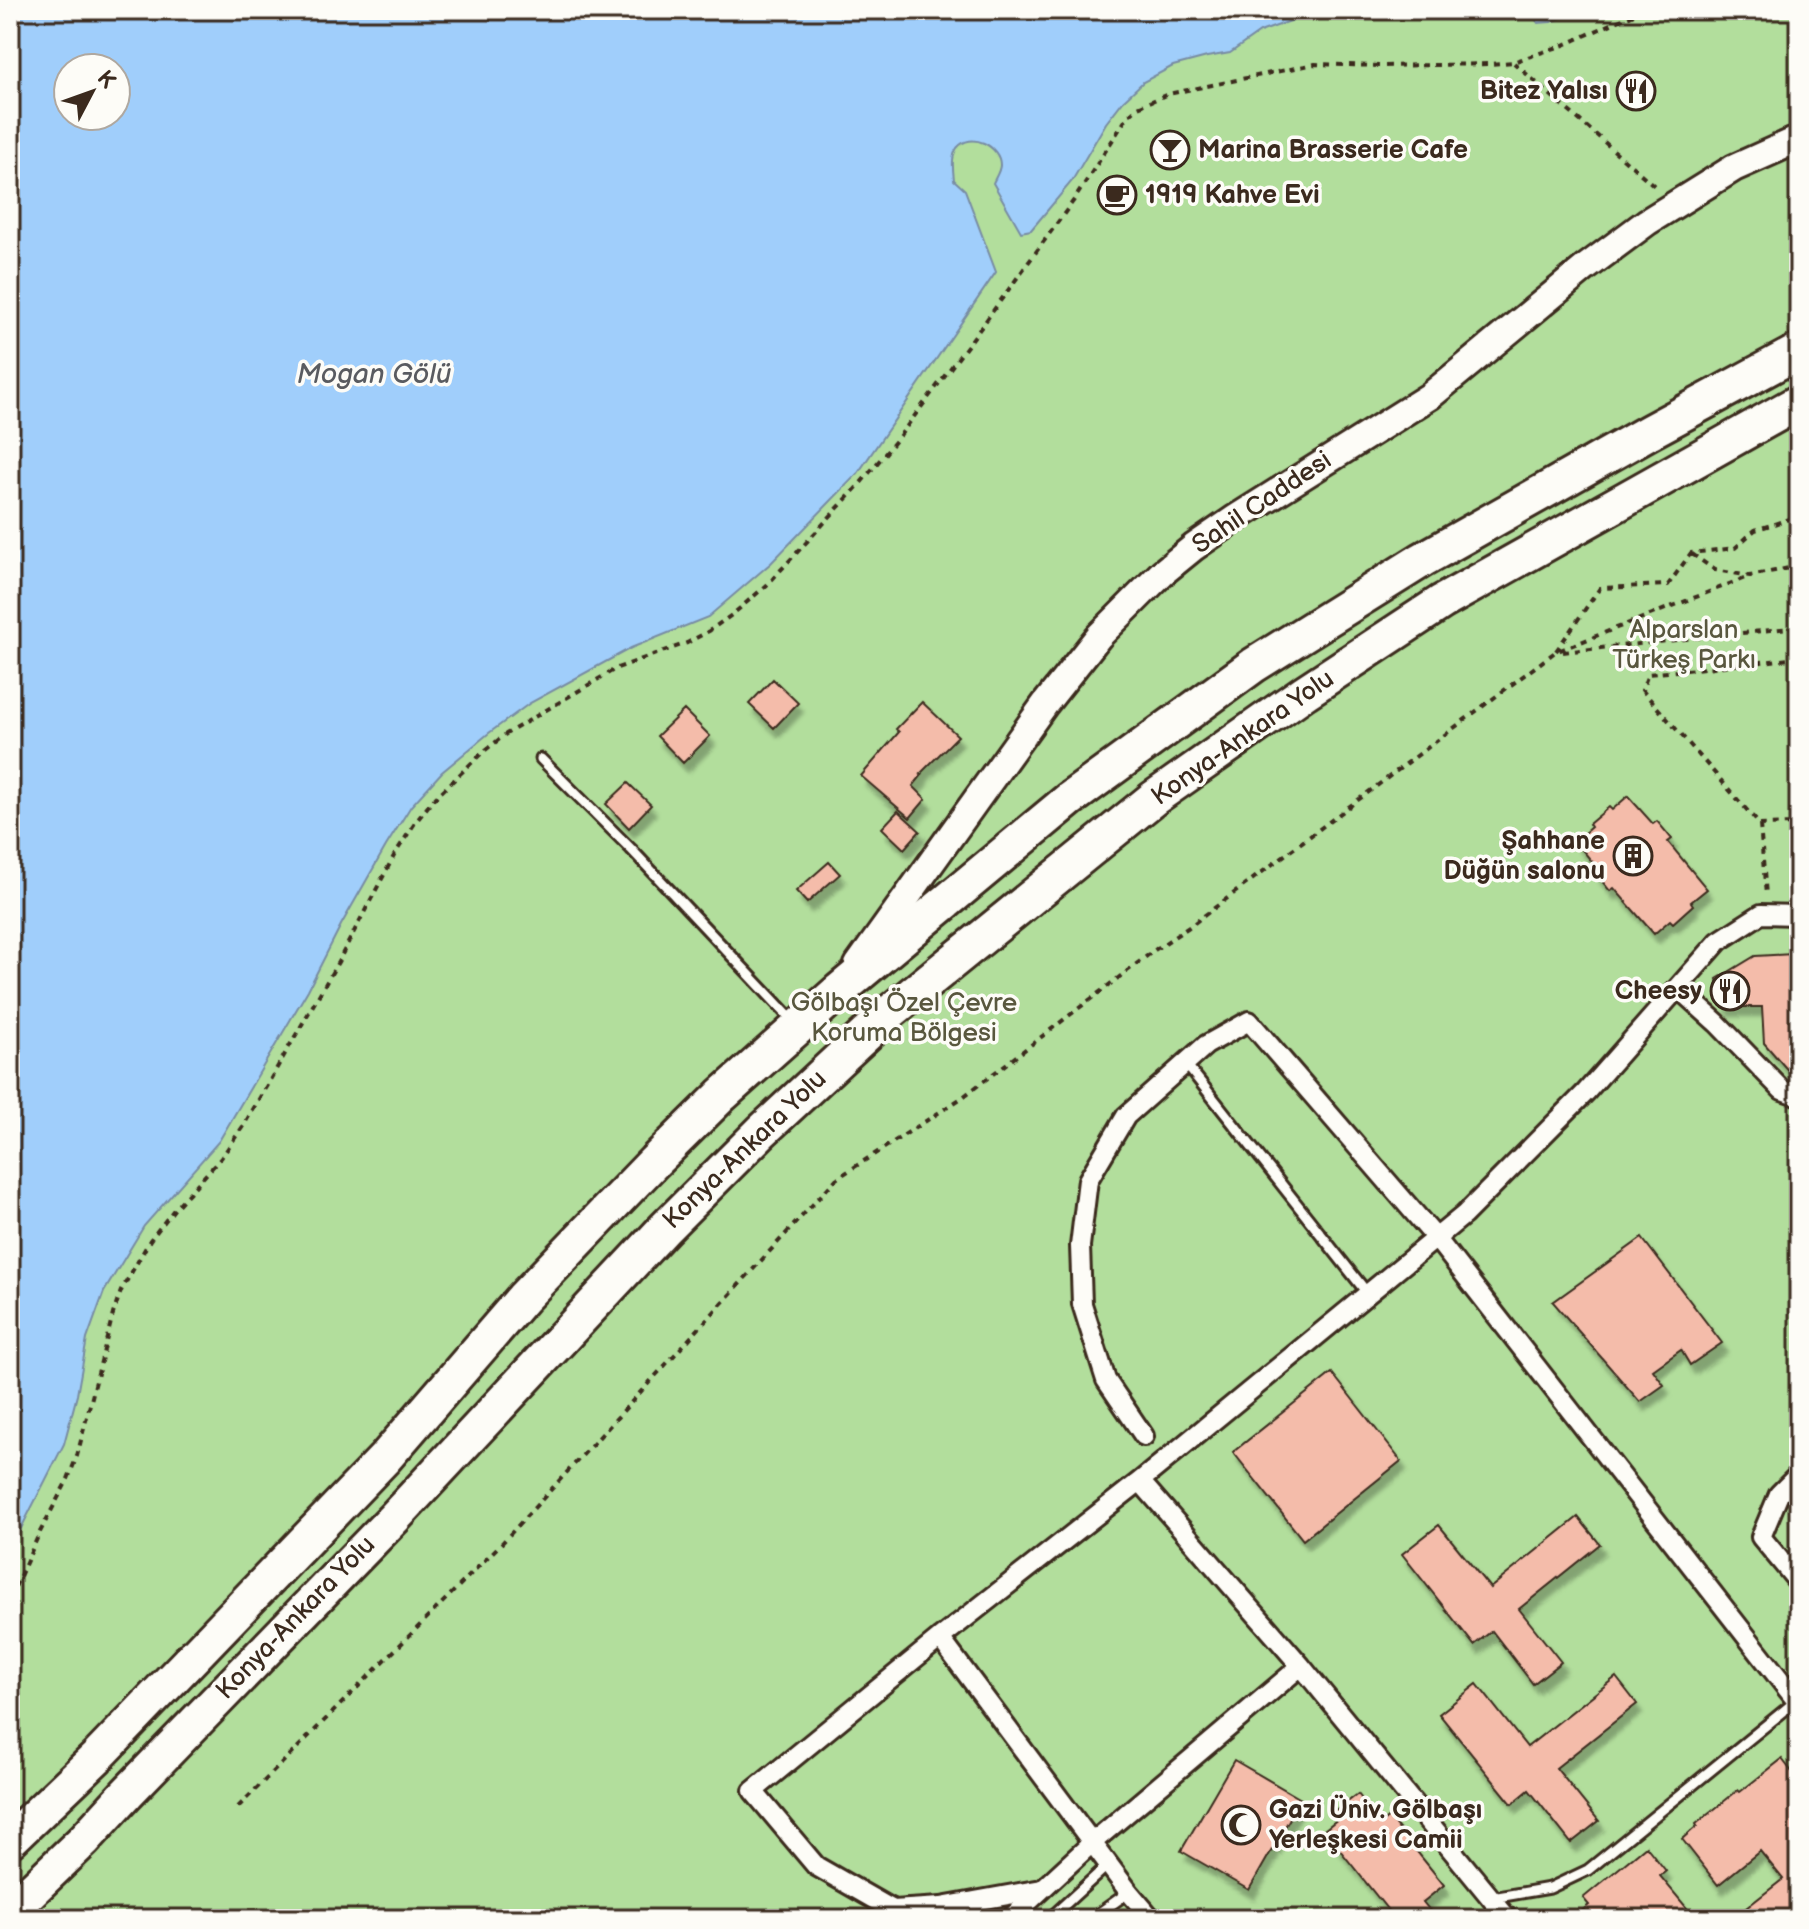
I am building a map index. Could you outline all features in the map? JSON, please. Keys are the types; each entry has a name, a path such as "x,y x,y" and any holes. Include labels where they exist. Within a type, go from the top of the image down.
{"highway":[{"path":"10,1840 97,1757 385,1458 523,1298 654,1162 722,1095 840,990 1070,799 1254,665 1422,560 1799,351"},
{"name":"Konya-Ankara Yolu","path":"10,1911 84,1840 394,1518 665,1228 762,1131 889,1013 1154,798 1318,684 1442,602 1799,402"}],"street":[{"name":"Sahil Caddesi","path":"840,990 1071,670 1099,636 1162,573 1236,518 1430,396 1613,246 1675,203 1734,168 1799,139"},
{"path":"1042,1889 941,1907 893,1910 816,1866 753,1791 940,1638 1140,1481 1464,1215 1586,1092 1719,941 1761,914 1799,915"},
{"path":"1678,988 1782,1090 1799,1096"},
{"path":"1144,1436 1106,1380 1082,1304 1080,1246 1088,1180 1126,1116 1206,1045 1249,1021 1436,1238 1798,1702"},
{"path":"1799,1474 1779,1494 1761,1537 1799,1583"},
{"path":"1140,1481 1301,1666 1508,1919"},
{"path":"940,1638 1152,1919"},
{"path":"1010,1919 1093,1842 1301,1666"}],"lane":[{"path":"541,759 631,849 798,1027"},
{"path":"1186,1064 1368,1294"},
{"path":"1491,1899 1550,1888 1588,1870 1798,1702"},
{"path":"1049,1919 1109,1864"},
{"path":"1091,1919 1129,1892"}],"path":[{"path":"10,1598 77,1456 121,1291 150,1240 221,1158 244,1125 338,962 395,854 424,811 452,780 506,734 617,668 687,643 709,631 767,585 898,438 1065,212 1128,116 1138,107 1168,94 1315,64 1379,66 1513,62 1564,45 1643,10"},
{"path":"1513,62 1675,203"},
{"path":"1555,652 1600,588 1668,585 1691,553 1735,548 1755,530 1799,516"},
{"path":"1691,553 1715,570 1750,576"},
{"path":"238,1807 502,1543 836,1179 963,1097 1555,652 1750,576 1799,566"},
{"path":"1555,652 1799,627"},
{"path":"1768,914 1760,825 1642,690 1648,674 1799,658"},
{"path":"1760,825 1795,824 1799,820"}],"green space":[{"name":"Gölbaşı Özel Çevre Koruma Bölgesi","path":"10,10 1799,10 1799,1919 10,1919"}],"water":[{"name":"Mogan Gölü","path":"10,10 1321,10 1260,32 1230,53 1173,66 1143,82 1106,123 1072,181 1031,230 1021,232 993,183 1000,165 995,152 977,141 963,143 957,148 953,159 954,180 965,190 996,272 858,473 771,563 708,617 631,648 530,703 442,772 411,806 219,1141 144,1226 104,1292 87,1339 64,1444 10,1550"},
{"path":"1529,10 1582,10 1551,22 1538,23"}],"building":[{"path":"773,679 798,703 774,728 749,704"},
{"path":"922,702 958,736 920,774 913,786 926,799 910,818 861,776 899,732 896,729"},
{"path":"684,710 710,736 683,763 657,736"},
{"path":"628,783 651,805 629,828 606,804"},
{"name":"Şahhane Düğün salonu","path":"1628,796 1653,824 1657,821 1672,839 1668,842 1707,889 1673,923 1670,920 1654,934 1614,888 1610,891 1595,873 1599,870 1575,841 1609,807 1612,810"},
{"path":"898,811 920,831 904,849 882,828"},
{"path":"829,862 840,874 807,903 796,891"},
{"path":"1793,954 1799,990 1799,1083 1764,1043 1762,1007 1723,1007 1717,979 1755,956"},
{"path":"1642,1238 1722,1343 1690,1365 1681,1350 1653,1370 1664,1385 1640,1402 1553,1302"},
{"path":"1332,1373 1401,1461 1303,1540 1233,1452"},
{"path":"1578,1517 1600,1544 1519,1609 1561,1662 1533,1684 1492,1631 1474,1645 1402,1554 1439,1525 1490,1588"},
{"path":"1616,1677 1637,1704 1556,1768 1599,1821 1571,1843 1529,1790 1512,1804 1439,1714 1477,1684 1527,1747"},
{"path":"1782,1759 1799,1781 1799,1919 1732,1919 1783,1879 1760,1851 1718,1885 1682,1839 1738,1790 1740,1792"},
{"name":"Gazi Üniv. Gölbaşı Yerleşkesi Camii","path":"1234,1760 1301,1799 1249,1890 1181,1851"},
{"path":"1358,1794 1381,1823 1389,1817 1444,1885 1423,1902 1431,1912 1423,1919 1395,1919 1324,1830 1339,1818 1334,1812"},
{"path":"1646,1846 1666,1871 1660,1876 1696,1919 1571,1919 1589,1905 1583,1898"}],"place":[{"name":"Bitez Yalısı","path":"1636,91"},
{"name":"Marina Brasserie Cafe","path":"1170,150"},
{"name":"1919 Kahve Evi","path":"1117,195"},
{"name":"Şahhane Düğün salonu","path":"1633,856"},
{"name":"Cheesy","path":"1730,991"},
{"name":"Gazi Üniv. Gölbaşı Yerleşkesi Camii","path":"1241,1825"}],"park label":[{"name":"Alparslan Türkeş Parkı","path":"1684,645"}]}
